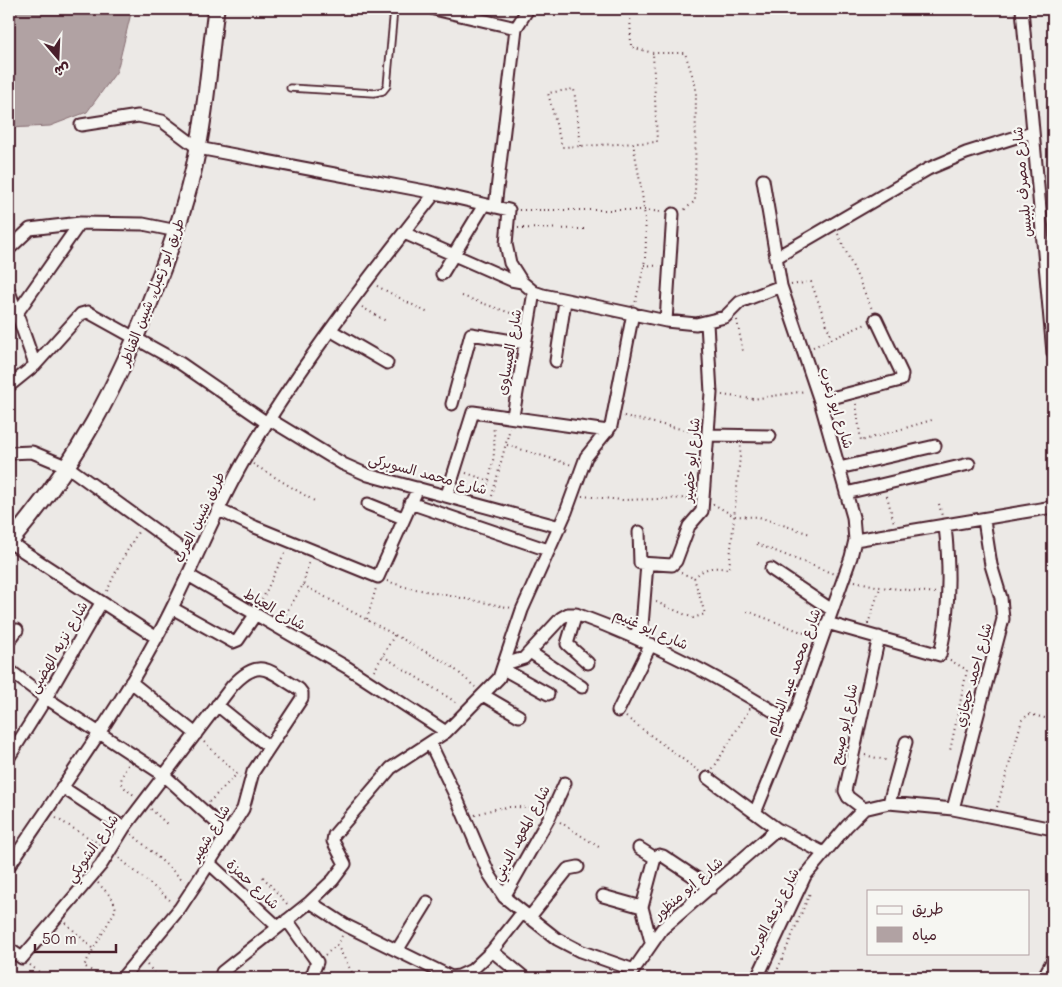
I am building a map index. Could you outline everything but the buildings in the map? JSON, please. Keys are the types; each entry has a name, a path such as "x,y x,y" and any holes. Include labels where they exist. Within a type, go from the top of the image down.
{"street":[{"name":"طريق ابو زعبل, شبين القناطر","path":"9,543 68,467 103,408 136,338 178,231 198,148 216,9"},
{"path":"434,9 516,28"},
{"path":"442,274 489,206 516,28 528,9"},
{"name":"شارع مصرف بلبيس","path":"1022,9 1053,353"},
{"path":"81,125 138,116 162,122 198,148 435,193 509,210 507,254 510,263 522,282 534,292 565,301 666,321 687,324 707,323 725,318 735,307 752,296 781,286"},
{"path":"776,258 933,166 1032,132"},
{"name":"شارع ابو زعرب","path":"764,180 781,286 820,401 853,517 855,540"},
{"name":"طريق شبين العرب","path":"9,866 98,733 157,638 244,459 268,421 330,330 435,193"},
{"path":"666,321 674,214"},
{"path":"9,250 30,229 80,223 143,224 178,231"},
{"path":"17,312 80,223"},
{"path":"404,233 454,256 522,282"},
{"path":"9,291 35,365 9,386"},
{"name":"شارع العبساوى","path":"513,416 534,292"},
{"path":"556,361 565,301"},
{"name":"شارع محمد السوبركى","path":"35,365 85,312 88,312 180,363 268,421 356,470 381,479 447,495 560,527"},
{"path":"221,975 310,902 333,880 344,864 333,841 334,835 391,768 403,758 446,732 494,686 504,667 522,610 560,527 581,468 590,450 608,431 615,414 633,313"},
{"path":"820,401 899,382 902,378 902,374 876,319"},
{"name":"شارع ابو خضير","path":"643,563 670,565 675,563 687,529 701,515 704,498 711,393 707,323"},
{"path":"330,330 387,363"},
{"path":"452,404 470,335 474,334 525,344"},
{"path":"447,495 456,470 471,414 474,412 513,416 608,431"},
{"path":"709,435 770,436"},
{"path":"839,468 935,446"},
{"path":"9,453 32,452 68,467 195,560"},
{"path":"846,493 969,464"},
{"path":"219,510 290,542 378,578 403,518 418,488"},
{"path":"410,503 548,550"},
{"path":"368,504 403,518"},
{"path":"855,540 1053,507"},
{"name":"شارع احمد حجازي","path":"953,809 1003,619 1001,598 991,566 984,520"},
{"path":"827,623 940,655 948,612 949,594 946,526"},
{"path":"634,636 642,626 645,598 639,532"},
{"name":"شارع محمد عبد السلام","path":"755,813 800,704 844,578 855,540"},
{"path":"9,543 157,638"},
{"path":"772,569 832,610"},
{"name":"شارع العياط","path":"188,575 348,668 446,732"},
{"name":"شارع نزيه الهضبى","path":"11,749 46,698 102,603"},
{"path":"172,608 233,642 238,640 255,615"},
{"path":"504,667 524,658 561,618 568,614 576,614 567,644 588,663"},
{"name":"شارع ابو غنيم","path":"576,614 634,636 725,681 791,722"},
{"path":"9,641 17,630"},
{"name":"شارع ابو صبيح","path":"864,809 846,793 853,752 879,637"},
{"path":"618,711 651,644"},
{"path":"530,652 582,687"},
{"path":"504,667 548,694"},
{"name":"شارع الشوبكي","path":"22,958 92,877 111,851 124,828 239,678 258,668 265,669 302,693"},
{"path":"9,670 46,698 165,776 203,808 228,833"},
{"path":"131,682 196,734"},
{"name":"شارع شهير","path":"122,978 180,908 193,889 243,809 249,781 302,698 302,693"},
{"path":"483,695 519,716"},
{"path":"217,706 269,747"},
{"path":"889,803 906,742"},
{"path":"430,743 466,818 489,874 504,897 557,939 631,974"},
{"path":"708,778 777,829 824,853"},
{"name":"شارع المعهد الديني","path":"504,897 550,816 565,783"},
{"path":"62,787 124,828"},
{"path":"864,809 889,803 953,809 1053,829"},
{"name":"شارع ترعه العرب","path":"757,978 801,884 824,853 864,809"},
{"name":"شارع ابو منظور","path":"631,974 651,942 667,925 777,829"},
{"path":"639,848 654,858"},
{"path":"651,942 642,907 654,858 659,855 663,856 711,888"},
{"name":"شارع حمزة","path":"209,863 287,920 317,962"},
{"path":"310,902 347,926 398,949 446,977 459,976 472,970 492,952 568,869 578,866"},
{"path":"603,896 642,907"},
{"path":"398,949 427,902"},
{"path":"9,949 22,958"},
{"path":"492,952 525,978"},
{"path":"1043,978 1053,960"},
{"path":"311,978 317,962"}],"lane":[{"path":"290,88 374,94 383,91 387,86 394,9"}],"path":[{"path":"509,210 645,210 674,214 686,210 695,201 696,87 685,52 653,53 631,47 630,9"},
{"path":"581,146 574,89 548,93 562,147 581,146 633,143 657,142 653,53"},
{"path":"633,143 645,210 644,265 633,313"},
{"path":"804,351 876,319 834,224"},
{"path":"507,228 585,229"},
{"path":"644,265 671,268"},
{"path":"367,280 428,314"},
{"path":"781,286 811,282 832,339"},
{"path":"462,296 529,320"},
{"path":"352,300 386,321"},
{"path":"735,307 743,352"},
{"path":"711,393 753,399 816,389"},
{"path":"854,392 861,441 932,420"},
{"path":"484,505 490,480 495,437 491,413"},
{"path":"615,414 709,435"},
{"path":"484,505 507,445 513,416"},
{"path":"645,598 692,618 704,614 694,578 702,570 711,566 729,569 735,490 742,436"},
{"path":"507,445 581,468"},
{"path":"244,459 316,502"},
{"path":"456,470 490,480"},
{"path":"884,484 896,533"},
{"path":"572,494 623,500 704,498 734,516 760,517 810,534"},
{"path":"102,603 118,565 144,523"},
{"path":"255,615 290,542"},
{"path":"757,544 844,578 880,587 949,594"},
{"path":"277,628 303,585 312,550"},
{"path":"367,619 378,578 405,587 522,610"},
{"path":"303,585 450,665 483,695"},
{"path":"865,634 880,587"},
{"path":"748,611 821,640"},
{"path":"369,681 395,634"},
{"path":"940,655 967,670 950,751"},
{"path":"384,656 467,710"},
{"path":"618,711 708,778 754,699"},
{"path":"994,817 1022,720 1029,714 1053,720"},
{"path":"196,734 236,776 249,781"},
{"path":"853,752 900,764"},
{"path":"203,808 236,776"},
{"path":"466,818 502,806 527,807 550,816 602,849"},
{"path":"45,812 111,851 180,908"},
{"path":"124,828 147,845 193,889"},
{"path":"92,877 113,899 116,909 84,966 102,978"},
{"path":"263,877 287,920"},
{"name":"شارع ترعه العرب","path":"774,978 811,890"},
{"path":"59,916 94,950"},
{"path":"317,962 337,945 355,978"},
{"path":"22,958 47,978"},
{"path":"140,958 160,978"}],"water":[{"path":"9,9 132,9 117,71 87,112 50,126 9,128"}]}
